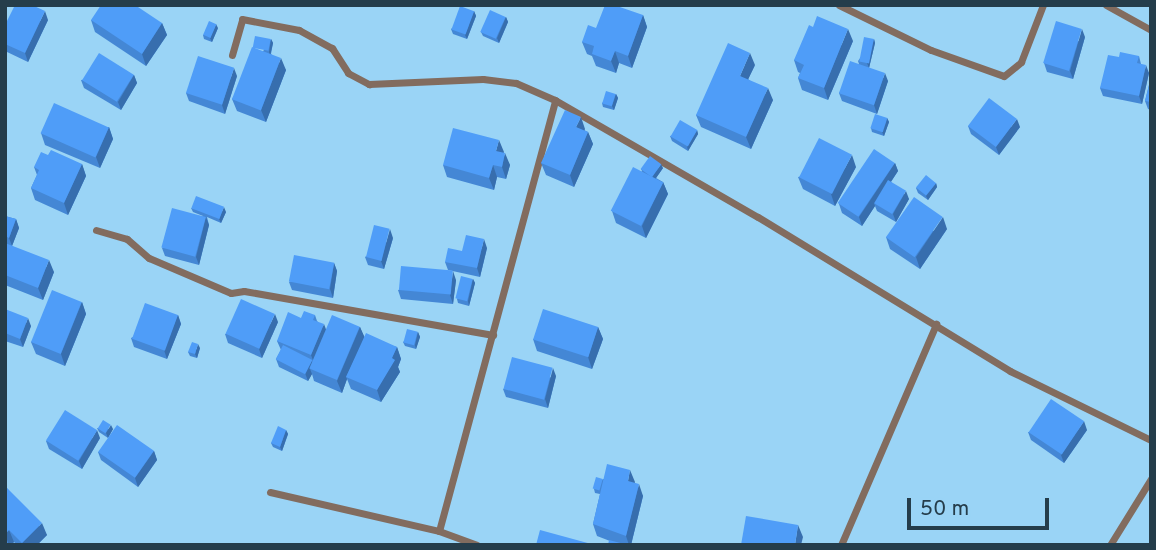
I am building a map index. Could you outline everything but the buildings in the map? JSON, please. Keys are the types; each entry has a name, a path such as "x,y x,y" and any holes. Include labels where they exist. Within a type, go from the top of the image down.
{"street":[{"path":"839,5 931,50 1004,76 1021,62 1043,5"},
{"path":"1106,5 1151,30"},
{"path":"232,55 242,19 299,30 332,48 348,73 369,84 483,79 516,83 555,100 936,324 1010,371 1151,439"},
{"path":"439,531 494,335 555,100"},
{"path":"96,230 127,239 149,258 231,293 244,291 494,335"},
{"path":"841,545 936,324"},
{"path":"1110,545 1151,479"},
{"path":"270,492 439,531 477,545"}]}
